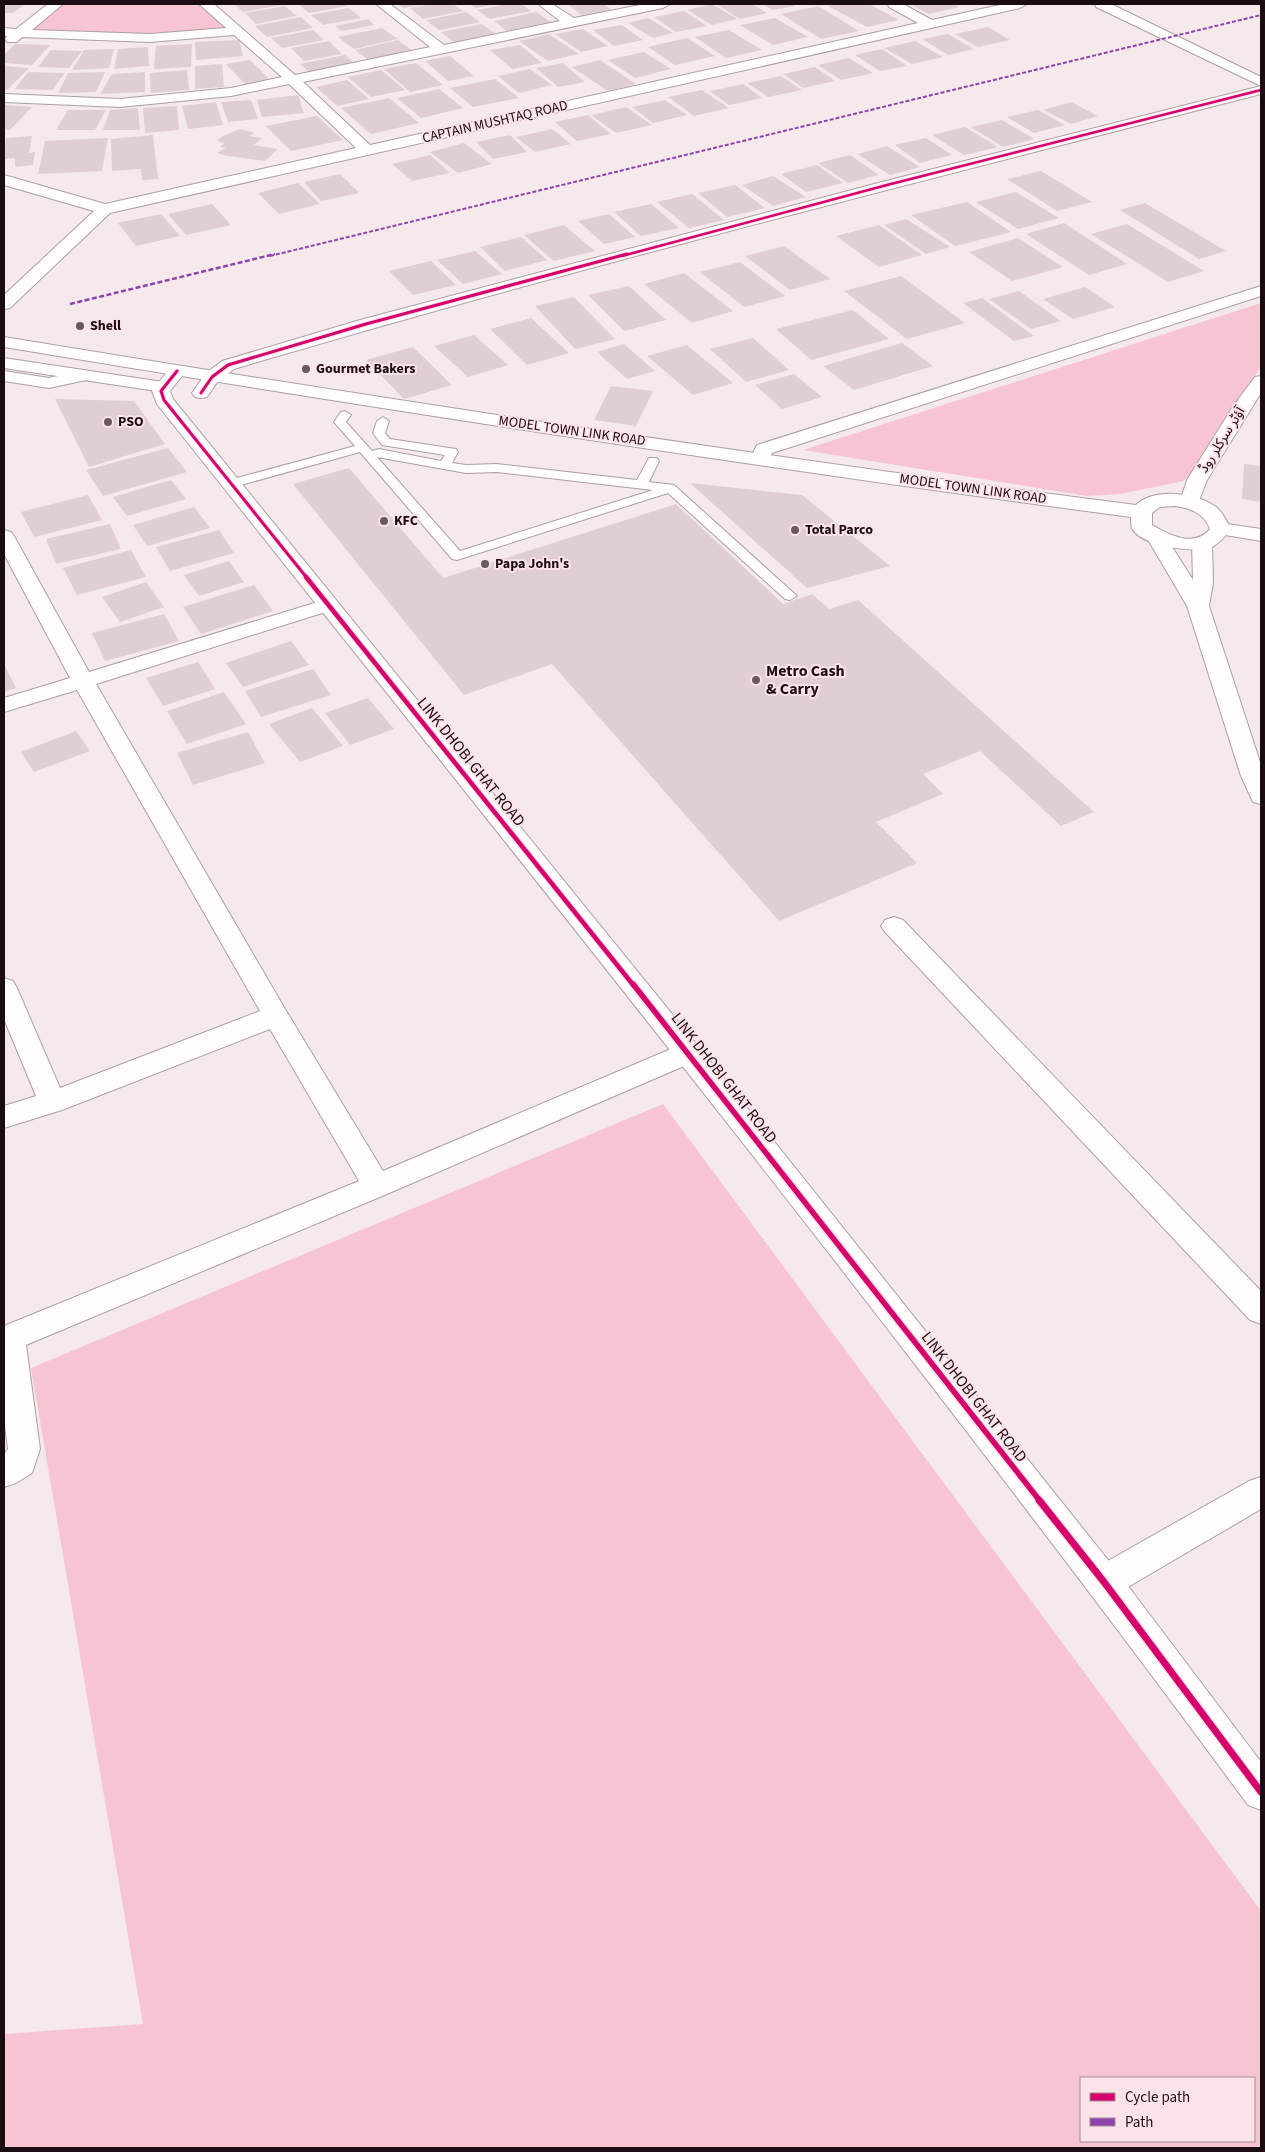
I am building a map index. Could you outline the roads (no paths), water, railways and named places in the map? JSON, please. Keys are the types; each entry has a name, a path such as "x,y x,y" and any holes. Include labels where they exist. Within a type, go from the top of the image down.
{"street":[{"path":"4,46 56,4"},
{"path":"206,4 293,80 368,151"},
{"path":"382,4 442,50"},
{"path":"544,4 572,23"},
{"path":"4,98 120,103 231,92 663,4"},
{"path":"894,4 930,24"},
{"name":"CAPTAIN MUSHTAQ ROAD","path":"105,210 1020,4"},
{"path":"1102,4 1261,82"},
{"path":"4,32 77,37 157,38 237,31"},
{"path":"201,394 212,377 228,365 366,324 896,183 1261,90"},
{"path":"4,180 105,210"},
{"path":"4,304 105,210"},
{"path":"760,459 764,449 1261,291"},
{"name":"MODEL TOWN LINK ROAD","path":"4,342 170,379 201,394 220,396"},
{"name":"MODEL TOWN LINK ROAD","path":"4,363 80,376 170,379 212,377 760,459 1147,526"},
{"path":"4,376 49,382 80,376"},
{"name":"LINK DHOBI GHAT ROAD","path":"170,379 161,391 164,400 688,1053 1104,1582 1261,1792"},
{"name":"آؤٹر سرکلر روڈ","path":"1190,502 1197,480 1243,405 1261,381"},
{"name":"MODEL TOWN LINK ROAD","path":"278,405 653,461 1147,526"},
{"path":"1147,526 1180,544 1202,543 1211,540 1220,529 1218,518 1207,509 1190,502 1160,501 1148,505 1147,526 1198,606 1261,796"},
{"path":"1220,529 1261,535"},
{"path":"4,536 83,681 276,1016 377,1186"},
{"path":"1198,606 1203,583 1202,543"},
{"path":"4,705 328,605"},
{"path":"894,926 1261,1311"},
{"path":"4,988 52,1102"},
{"path":"4,1117 52,1102 276,1016"},
{"path":"4,1472 20,1462 24,1449 6,1339 377,1186 688,1053"},
{"path":"1104,1582 1261,1492"}],"lane":[{"path":"345,415 340,422 457,556 670,488"},
{"path":"383,421 378,430 380,437 386,442 452,452 445,465"},
{"path":"230,484 366,452 466,469 497,468 670,488 790,596"},
{"path":"641,485 653,461"}],"place":[{"name":"Shell","path":"80,326"},
{"name":"Gourmet Bakers","path":"306,369"},
{"name":"PSO","path":"108,422"},
{"name":"KFC","path":"384,521"},
{"name":"Total Parco","path":"795,530"},
{"name":"Papa John's","path":"485,564"},
{"name":"Metro Cash & Carry","path":"756,680"}]}
